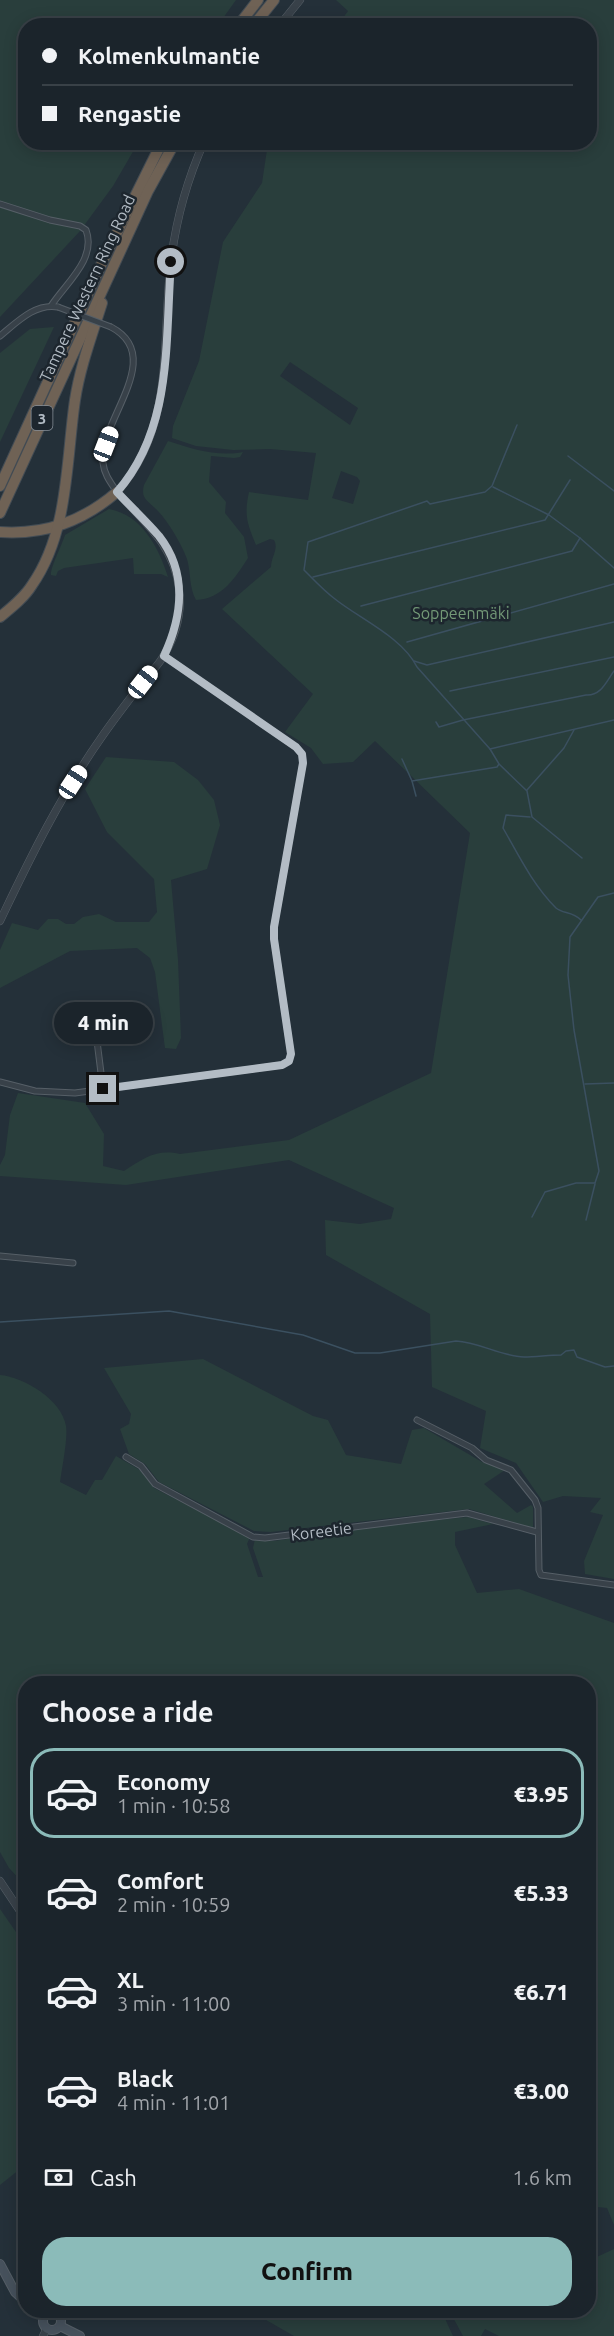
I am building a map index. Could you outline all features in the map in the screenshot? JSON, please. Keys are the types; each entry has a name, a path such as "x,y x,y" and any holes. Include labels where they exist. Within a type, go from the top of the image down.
{"highway":[{"path":"244,18 258,0"},
{"path":"259,18 274,0"},
{"name":"Tampere Western Ring Road","path":"0,486 102,262 158,150"},
{"name":"Tampere Western Ring Road","path":"0,513 116,258 171,150"},
{"path":"0,618 33,584 46,561 58,527 78,383 116,258"},
{"path":"0,532 58,527 87,515 117,492"}],"main road":[{"path":"0,2264 18,2295"},
{"path":"45,2332 55,2330 60,2326 62,2318"},
{"path":"60,2326 80,2336"}],"street":[{"path":"285,18 300,0"},
{"path":"117,492 138,466 146,451 156,419 163,384 173,244 189,180 201,150"},
{"path":"0,204 50,220 80,226 86,230 89,244 82,262 51,306"},
{"path":"0,336 34,310 51,306 111,327 126,338 133,360 129,382 103,453 105,471 117,492 166,547 177,577 180,598 178,621 164,656 109,726 73,782 36,848 0,921"},
{"path":"0,1082 35,1091 75,1093 282,1065 289,1061 291,1054 274,927 303,763 302,754 296,747 164,656"},
{"path":"93,1009 103,1089"},
{"path":"0,1256 73,1263"},
{"path":"417,1420 472,1448 486,1460 512,1470 535,1500 538,1508 537,1532 541,1575 614,1586"},
{"name":"Koreetie","path":"126,1457 141,1466 155,1484 253,1537 265,1538 467,1513 537,1532"},
{"path":"0,1881 18,1908"}],"green space":[{"path":"0,0 236,0 223,18 18,18 18,150 134,150 113,186 80,231 0,317"},
{"name":"Soppeenmäki","path":"336,0 614,0 614,1579 585,1574 584,1561 603,1515 590,1512 601,1498 563,1496 543,1502 516,1463 480,1448 486,1411 432,1387 430,1314 326,1255 325,1220 360,1224 391,1219 394,1208 289,1160 126,1185 0,1176 10,1115 18,1093 85,1103 104,1134 103,1166 124,1171 157,1154 180,1154 289,1140 431,1073 470,833 375,741 353,762 323,764 311,748 285,732 313,694 222,609 271,567 275,550 274,540 270,539 256,545 247,519 249,492 308,500 316,453 270,449 233,450 196,446 172,438 173,426 199,361 223,242 262,183 267,150 597,150 597,18 343,18 348,11","holes":["290,362 358,408 350,425 280,376","341,471 357,477 360,481 353,504 332,498"]},
{"path":"54,327 0,442 0,353 30,329"},
{"path":"168,441 215,453 243,452 240,457 234,458 211,456 209,482 226,502 225,513 244,537 248,558 227,586 205,599 196,600 187,559 181,546 166,521 143,494 144,485"},
{"path":"109,509 131,518 148,534 160,555 168,577 161,574 134,574 133,558 64,568 58,571 56,576 51,575 65,535"},
{"path":"106,757 174,762 198,780 214,800 220,825 207,869 171,880 178,960 181,1038 176,1049 165,1048 155,972 150,958 137,948 70,951 0,988 0,950 12,923 38,930 48,919 58,919 66,924 74,924 83,917 99,914 116,922 149,922 157,912 154,879 107,832 85,789"},
{"path":"203,1359 313,1416 328,1420 346,1455 401,1464 412,1430 424,1428 482,1462 505,1470 484,1484 517,1513 531,1505 533,1507 533,1528 469,1509 271,1532 254,1531 159,1482 145,1464 129,1454 120,1429 129,1424 131,1414 104,1368"},
{"path":"0,1375 30,1385 50,1399 63,1416 66,1438 60,1482 86,1495 95,1480 102,1480 116,1456 140,1470 154,1488 250,1537 247,1544 258,1577 263,1577 253,1548 255,1539 274,1541 372,1526 468,1517 493,1524 455,1532 455,1545 477,1593 519,1589 614,1623 614,2225 607,2208 596,2207 596,1676 18,1676 18,1878 9,1868 0,1852"},
{"path":"0,1909 18,1935 18,2171 0,2185"},
{"path":"614,2249 614,2336 499,2336 485,2329 481,2336 463,2336 453,2318 596,2318 596,2257"},
{"path":"263,2318 445,2318 453,2336 294,2336"}],"waterway":[{"path":"517,425 492,486 485,492 430,504 427,501 308,542 304,570 331,596 380,629 410,656 417,667 490,749 499,764 527,791 532,817 582,858"},
{"path":"568,456 614,491"},
{"path":"313,577 545,520 570,480"},
{"path":"493,487 549,515 614,568"},
{"path":"361,606 572,551 580,538"},
{"path":"407,642 614,584"},
{"path":"414,661 427,665 614,622"},
{"path":"450,691 614,657"},
{"path":"436,722 439,727 463,720 591,695 603,688 614,671"},
{"path":"490,749 614,720"},
{"path":"527,790 564,748 574,730"},
{"path":"402,759 416,796"},
{"path":"412,781 497,767 499,764"},
{"path":"530,817 506,815 503,828 540,890 556,908 581,920"},
{"path":"532,1217 545,1192 576,1183 595,1183 599,1171 574,1030 568,975 570,937 598,897 614,893"},
{"path":"585,1084 614,1083"},
{"path":"586,1220 595,1184"},
{"path":"0,1322 169,1311 303,1335 355,1353 380,1353 456,1341 524,1357 561,1355 566,1351 574,1350 577,1357 605,1367 614,1366"}],"route":[{"path":"103,1089 282,1065 289,1061 291,1054 274,927 303,763 302,754 296,747 164,656 178,621 180,598 172,559 159,536 117,492 138,466 146,451 156,419 163,384 171,262"}]}
